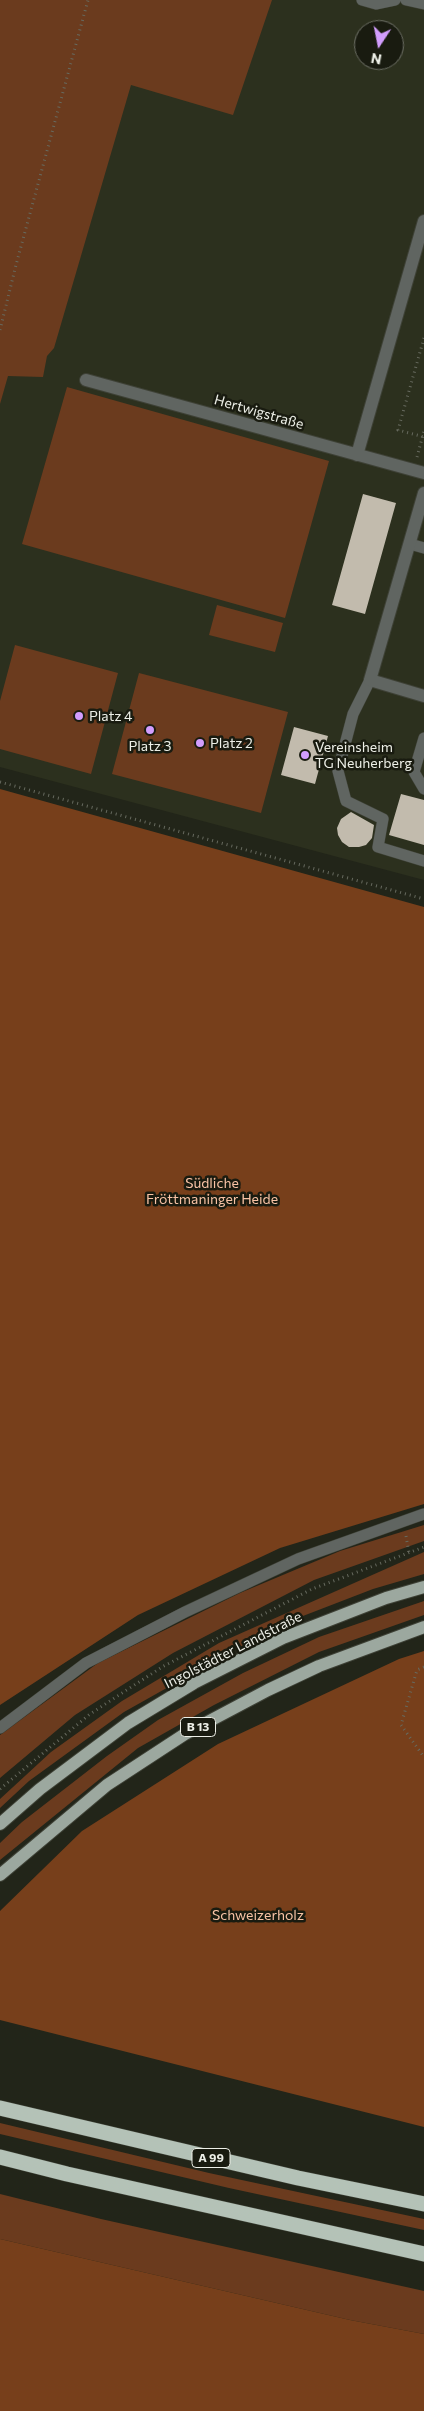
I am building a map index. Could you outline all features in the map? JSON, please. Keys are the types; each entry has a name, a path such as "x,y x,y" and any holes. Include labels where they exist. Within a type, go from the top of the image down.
{"highway":[{"name":"A 99","path":"0,2108 298,2178 424,2204"},
{"path":"0,2157 67,2174 424,2254"}],"main road":[{"name":"Ingolstädter Landstraße","path":"0,1824 40,1789 128,1723 194,1683 283,1638 386,1598 424,1587"},
{"name":"B 13","path":"0,1875 107,1786 185,1734 268,1690 319,1666 424,1627"}],"street":[{"path":"357,455 424,221"},
{"name":"Hertwigstraße","path":"86,380 418,472"},
{"path":"424,493 370,680 424,696"}],"lane":[{"path":"362,0 376,4 395,0"},
{"path":"406,0 424,4"},
{"path":"410,544 424,548"},
{"path":"370,680 353,714 338,771 346,800 383,819 378,847 424,861"},
{"path":"424,738 414,772 424,789"},
{"path":"0,1728 86,1663 185,1612 298,1559 424,1514"}],"path":[{"path":"0,330 88,0"},
{"path":"423,437 398,430 424,338"},
{"path":"418,472 424,431"},
{"path":"0,782 424,899"},
{"path":"0,1789 90,1714 162,1667 312,1588 424,1547"},
{"path":"424,1667 417,1670 401,1725 424,1757"}],"shaded area":[{"path":"0,0 272,0 233,115 131,85 54,348 47,356 43,377 8,376 0,404"},
{"path":"105,0 424,0 424,880 0,767 0,385"},
{"path":"67,387 329,461 285,618 22,544"},
{"path":"217,605 283,623 275,652 209,635"},
{"path":"15,645 118,673 91,774 0,749 0,701"},
{"path":"139,673 288,712 261,813 112,774"},
{"path":"424,1525 424,1541 314,1580 173,1653 75,1715 0,1778 0,1735 98,1663 240,1593 340,1551"},
{"path":"424,1552 424,1574 373,1589 277,1626 124,1712 29,1781 0,1808 0,1799 51,1752 122,1701 219,1643"},
{"path":"424,1601 424,1615 319,1652 214,1705 138,1748 0,1860 0,1843 22,1822 107,1756 158,1720 243,1673 319,1637"},
{"path":"0,2123 209,2173 424,2219 424,2230 229,2188 0,2134"},
{"path":"0,2194 101,2219 424,2291 424,2334 350,2320 0,2239"}],"green space":[{"name":"Südliche Fröttmaninger Heide","path":"0,789 424,907 424,1504 280,1548 138,1615 0,1705"},
{"name":"Schweizerholz","path":"424,1651 424,2127 0,2020 0,1911 82,1831 218,1744 399,1659"},
{"path":"0,2239 350,2320 424,2334 424,2411 0,2411"}],"building":[{"path":"363,494 396,503 365,614 332,605"},
{"name":"Vereinsheim TG Neuherberg","path":"294,727 328,736 315,784 281,775"},
{"path":"401,794 424,800 424,845 389,835"},
{"path":"351,812 374,825 372,838 366,845 349,847 342,842 338,835 337,828 341,819"}],"place":[{"name":"Platz 4","path":"79,716"},
{"name":"Platz 3","path":"150,730"},
{"name":"Platz 2","path":"200,743"},
{"name":"Vereinsheim TG Neuherberg","path":"305,755"}]}
